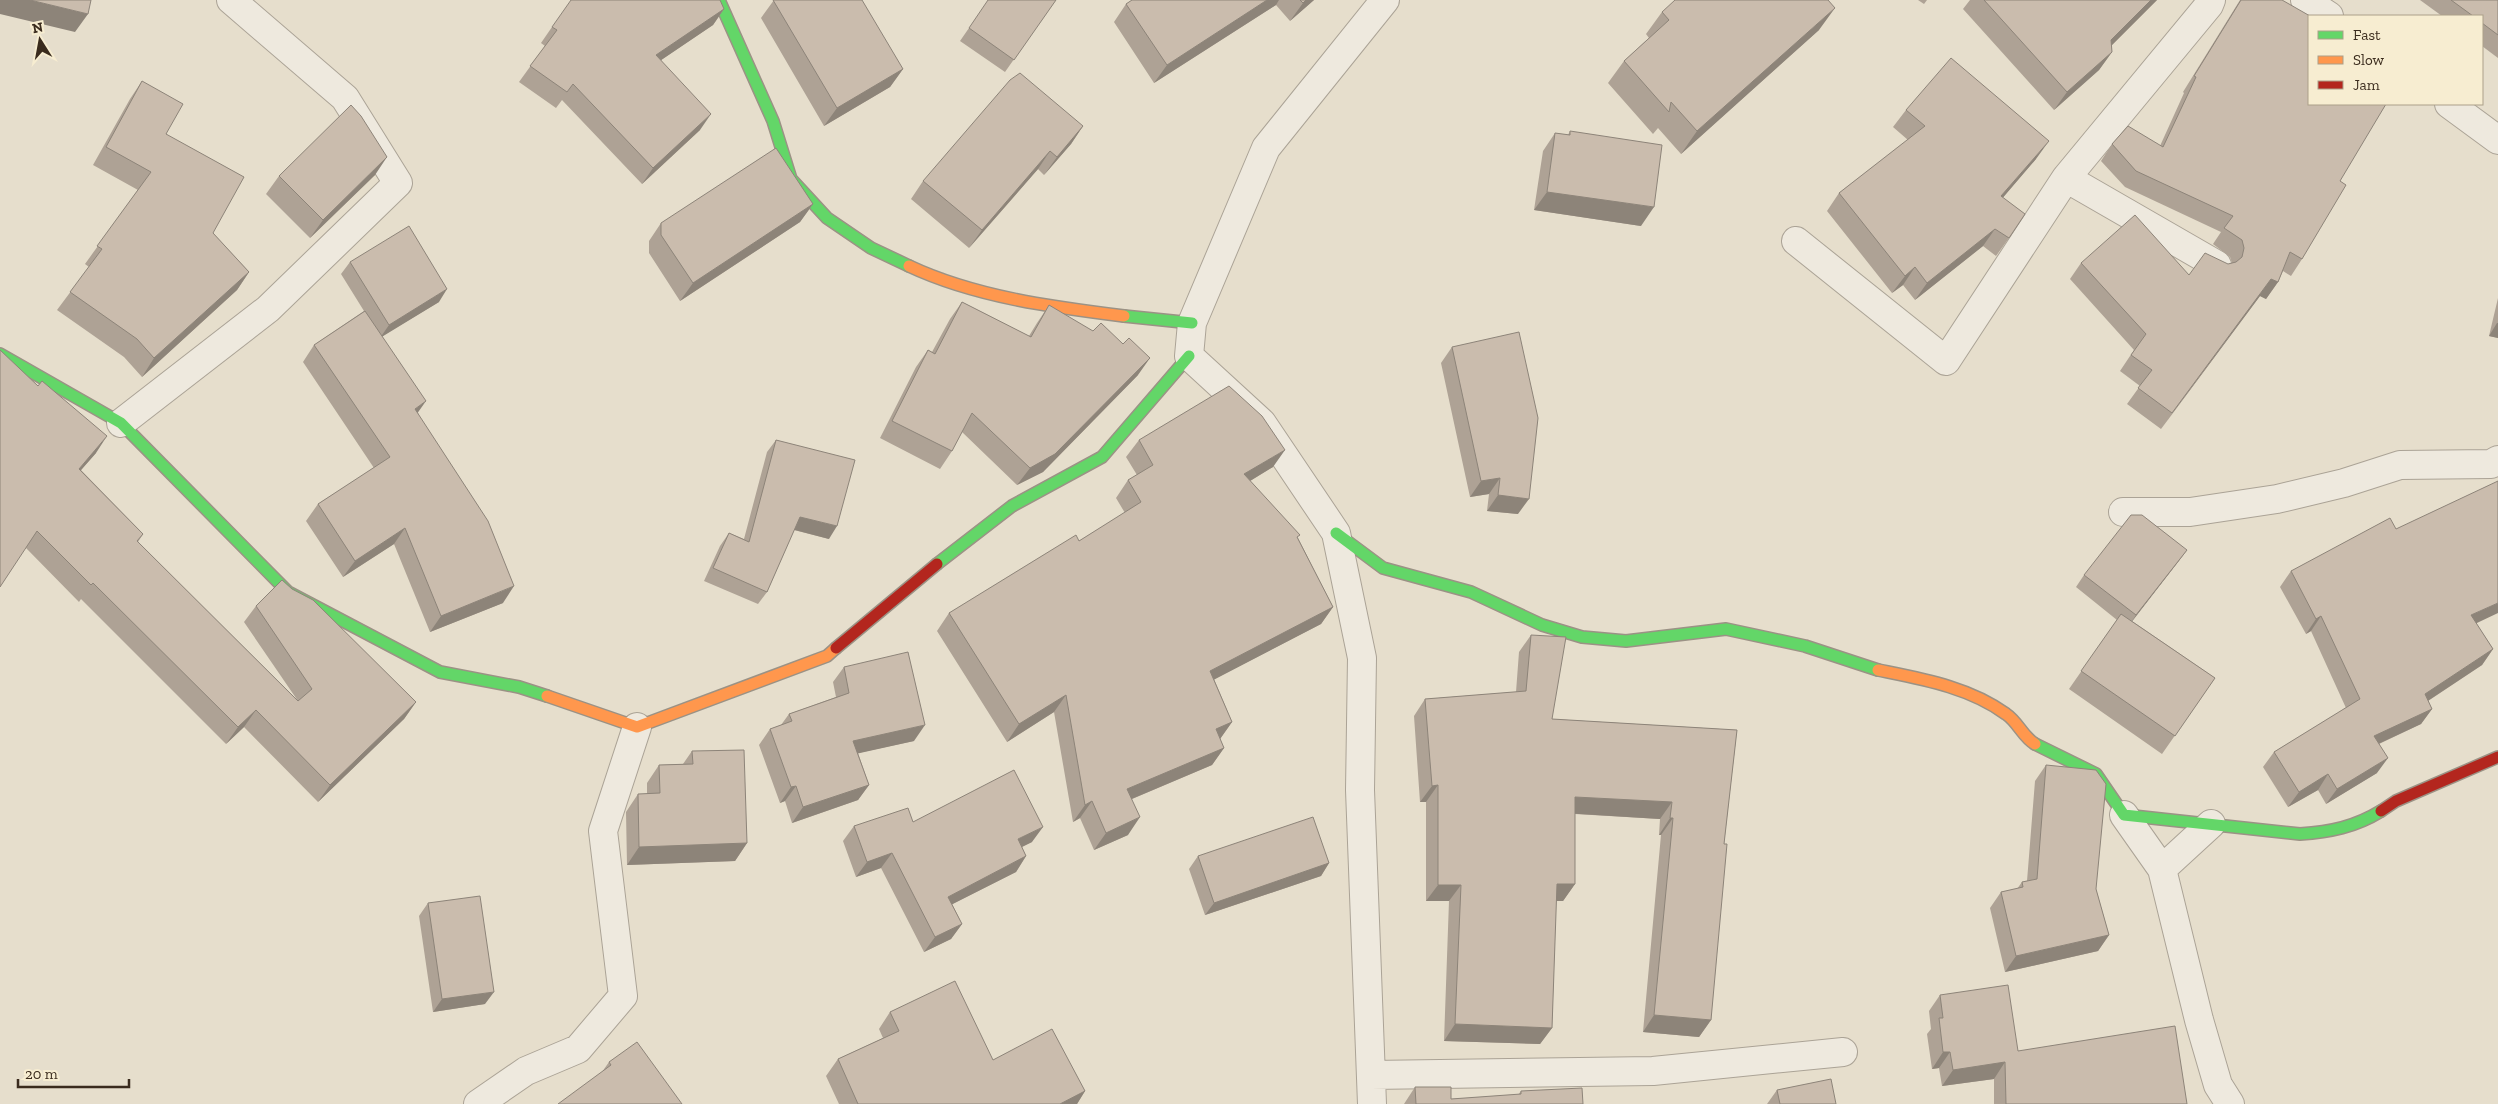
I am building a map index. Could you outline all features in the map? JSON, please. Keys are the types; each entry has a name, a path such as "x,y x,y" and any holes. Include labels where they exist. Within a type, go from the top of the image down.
{"street":[{"path":"121,423 268,309 398,183 345,98 231,0"},
{"path":"719,0 774,123 790,177 828,220 859,243 953,284 1083,311 1192,323"},
{"path":"0,354 121,423 288,592 440,672 519,687 637,727 827,656 926,573 1012,506 1102,458 1189,356 1192,323 1266,148 1385,0"},
{"path":"1796,241 1946,361 2066,178 2209,6 2211,0"},
{"path":"2306,0 2328,15"},
{"path":"2450,105 2498,140"},
{"path":"2066,178 2217,265"},
{"path":"1189,356 1262,423 1336,533 1383,568 1471,592 1542,625 1582,637 1626,641 1726,629 1750,632 1805,646 1866,668 1930,681 1988,701 2015,720 2032,743 2096,774 2162,869 2204,1039 2218,1085 2230,1104"},
{"path":"2123,512 2190,512 2277,499 2344,483 2400,465 2491,464 2498,460"},
{"path":"1336,533 1362,658 1360,790 1372,1104"},
{"path":"478,1104 526,1071 578,1048 623,996 602,831 637,727"},
{"path":"2124,816 2300,834 2328,832 2363,822 2396,801 2498,757"},
{"path":"2162,869 2211,824"},
{"path":"1371,1075 1653,1071 1843,1052"}],"building":[{"path":"30,0 91,0 88,14"},
{"path":"571,0 720,0 724,9 656,55 711,114 653,168 573,84 567,92 530,66 557,30 552,27"},
{"path":"773,0 862,0 903,69 837,108"},
{"path":"988,0 1056,0 1014,60 969,28"},
{"path":"1132,0 1267,0 1167,65 1126,4"},
{"path":"1675,0 1828,0 1835,8 1697,131 1671,102 1669,112 1624,61 1669,20 1662,12"},
{"path":"1984,0 2151,0 2111,40 2112,52 2067,92"},
{"path":"2241,0 2282,0 2308,15 2308,105 2385,105 2340,181 2346,185 2302,259 2290,252 2278,282 2271,279 2172,413 2138,388 2152,370 2131,355 2146,334 2081,263 2135,215 2189,275 2205,253 2228,264 2236,262 2242,257 2244,248 2242,240 2224,228 2233,216 2136,171 2112,144 2128,126 2163,147 2196,77 2194,76"},
{"path":"2451,0 2498,0 2498,35 2483,24 2483,15 2472,15"},
{"path":"1951,58 2049,141 2001,196 2025,214 2009,238 1995,229 1927,283 1915,267 1905,276 1839,193 1925,126 1906,110"},
{"path":"1020,73 1083,126 1057,157 1050,151 982,230 923,181 1010,80"},
{"path":"142,81 183,104 166,134 244,177 213,233 249,272 154,358 137,339 70,292 102,249 97,246 151,172 106,147"},
{"path":"351,105 361,116 387,157 323,220 279,176"},
{"path":"1570,131 1662,145 1654,207 1547,192 1555,133 1570,135"},
{"path":"776,148 813,204 693,283 661,235 661,223"},
{"path":"409,226 447,289 389,325 350,262"},
{"path":"962,302 1031,337 1049,305 1093,331 1101,323 1123,344 1129,338 1150,358 1055,454 1030,468 972,413 952,451 892,421 928,350 935,354"},
{"path":"365,311 426,401 415,409 488,521 514,586 441,616 405,528 355,561 318,504 390,457 314,345"},
{"path":"1519,332 1538,418 1529,499 1498,495 1500,478 1481,481 1452,347"},
{"path":"0,350 38,386 42,381 107,436 79,469 143,534 137,541 298,701 312,689 256,606 282,580 292,589 313,600 416,702 330,785 256,710 238,727 93,583 91,585 37,531 0,587"},
{"path":"1229,386 1262,416 1285,450 1244,474 1300,535 1297,537 1333,607 1210,671 1232,722 1216,729 1224,748 1127,789 1140,817 1106,833 1092,801 1085,805 1066,695 1019,724 949,613 1076,535 1079,541 1141,502 1128,480 1153,465 1139,440"},
{"path":"776,440 855,460 837,526 800,517 767,592 713,568 729,533 749,542"},
{"path":"2498,481 2498,603 2471,615 2493,649 2425,694 2432,709 2374,736 2388,758 2337,789 2328,774 2299,792 2274,752 2360,699 2321,616 2316,619 2291,571 2390,518 2396,529"},
{"path":"2131,515 2142,515 2187,550 2136,615 2084,575"},
{"path":"2121,614 2215,678 2175,736 2081,671"},
{"path":"1531,635 1566,637 1552,719 1737,730 1724,844 1727,844 1711,1020 1654,1015 1673,818 1670,818 1672,802 1575,797 1575,884 1557,884 1552,1028 1455,1024 1461,885 1438,885 1438,785 1432,786 1425,699 1526,691"},
{"path":"908,652 925,725 853,741 869,785 803,807 796,786 791,787 770,729 792,721 789,714 849,693 844,667"},
{"path":"744,750 747,843 639,847 638,794 660,793 659,765 693,764 692,751"},
{"path":"2046,765 2096,770 2106,784 2096,889 2109,935 2016,956 2001,892 2023,887 2022,882 2037,879"},
{"path":"1014,770 1043,827 1018,839 1026,856 948,897 962,924 935,937 892,853 867,862 854,826 908,808 913,822"},
{"path":"1313,817 1329,863 1214,903 1198,856"},
{"path":"480,896 494,992 442,999 428,903"},
{"path":"955,981 993,1060 1052,1029 1085,1091 1060,1104 858,1104 838,1059 899,1031 890,1012"},
{"path":"2008,985 2018,1051 2175,1026 2187,1104 2006,1104 2005,1062 1953,1070 1950,1052 1943,1052 1939,1018 1943,1018 1940,995"},
{"path":"637,1042 682,1104 558,1104 611,1065 609,1062"},
{"path":"1831,1079 1836,1104 1780,1104 1777,1090"},
{"path":"1415,1087 1451,1087 1451,1099 1521,1094 1521,1091 1582,1088 1583,1104 1416,1104"}],"traffic: fast":[{"path":"719,0 773,121 791,179 827,218 871,248 909,266"},
{"path":"1124,316 1192,323"},
{"path":"0,354 121,423 288,592 440,672 519,687 547,696"},
{"path":"937,564 1012,506 1102,457 1189,356"},
{"path":"1336,533 1383,568 1471,592 1542,625 1582,637 1626,641 1726,629 1805,646 1878,670"},
{"path":"2035,744 2096,774 2124,815 2300,834 2342,828 2362,821 2381,811"}],"traffic: slow":[{"path":"909,266 934,277 987,293 1069,309 1124,316"},
{"path":"547,696 637,727 827,656 836,648"},
{"path":"1878,670 1945,685 1977,697 2010,717 2035,744"}],"traffic: jam":[{"path":"836,648 937,564"},
{"path":"2381,811 2396,801 2498,757"}]}
